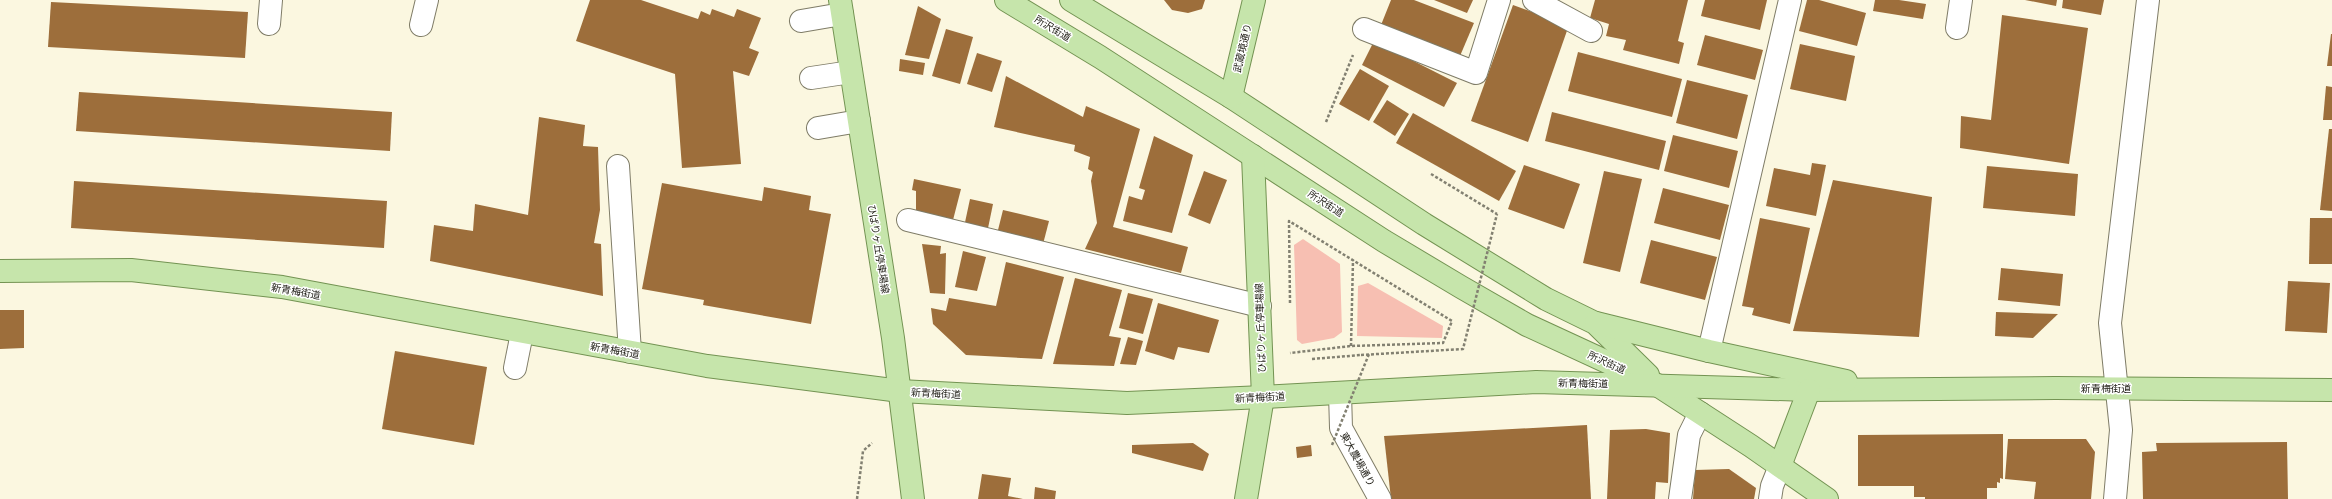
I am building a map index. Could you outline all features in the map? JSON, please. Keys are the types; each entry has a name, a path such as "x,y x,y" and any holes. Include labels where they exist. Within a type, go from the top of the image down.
{"main road":[{"name":"所沢街道","path":"1006,0 1100,57 1384,241 1527,325 1657,385 1700,412 1827,499"},
{"name":"所沢街道","path":"1071,0 1231,97 1546,300 1595,323 1657,385"},
{"name":"武蔵境通り","path":"1231,97 1254,0"},
{"name":"ひばりヶ丘停車場線","path":"843,6 851,72 900,391 913,499"},
{"name":"ひばりヶ丘停車場線","path":"1246,499 1263,398 1253,156"},
{"name":"新青梅街道","path":"0,271 131,270 274,286 707,366 900,391 1127,403 1263,398 1536,382 1809,390 2118,388 2332,390"},
{"name":"新青梅街道","path":"1595,323 1709,351 1881,389"},
{"path":"1780,466 1809,390"}],"street":[{"path":"269,24 271,0"},
{"path":"421,25 427,0"},
{"path":"1364,29 1476,73 1499,0"},
{"path":"1534,0 1591,31"},
{"path":"1709,351 1790,0"},
{"path":"1957,28 1961,0"},
{"path":"2115,499 2121,430 2118,388 2110,323 2148,0"},
{"path":"801,21 843,6"},
{"path":"811,78 851,72"},
{"path":"818,128 859,121"},
{"path":"618,166 630,352"},
{"path":"908,220 1260,306"},
{"path":"515,368 522,333"},
{"name":"東大農場通り","path":"1340,393 1341,428 1380,499"},
{"path":"1680,499 1689,434 1700,412"},
{"path":"1770,499 1772,486 1780,466"}],"path":[{"path":"1326,122 1364,29"},
{"path":"1312,359 1369,354 1463,349 1498,214 1431,174"},
{"path":"1290,306 1289,221 1452,321 1443,343 1351,346 1290,353"},
{"path":"1351,346 1353,260"},
{"path":"1290,345 1291,360"},
{"path":"1332,445 1369,354"},
{"path":"857,499 863,451 872,443"}],"shaded area":[{"path":"1303,239 1340,264 1342,332 1334,338 1302,344 1297,340 1294,245"},
{"path":"1368,283 1443,326 1442,338 1357,336 1358,286"}],"building":[{"path":"590,0 641,0 698,19 701,11 710,15 712,9 734,17 737,9 761,18 749,48 759,52 749,76 733,71 741,164 682,168 675,74 576,41"},
{"path":"1164,0 1205,0 1202,9 1188,13 1172,10"},
{"path":"1391,0 1414,0 1474,23 1460,56 1381,25"},
{"path":"1434,0 1473,0 1467,13"},
{"path":"1595,0 1688,0 1678,41 1684,43 1679,64 1623,50 1626,40 1606,36 1609,24 1590,18"},
{"path":"1705,0 1767,0 1760,30 1701,16"},
{"path":"1807,0 1819,0 1866,13 1857,46 1799,31"},
{"path":"1875,0 1899,0 1926,4 1923,19 1873,11"},
{"path":"2025,0 2057,0 2056,6"},
{"path":"2063,0 2104,0 2101,15 2062,8"},
{"path":"51,2 248,12 245,58 48,47"},
{"path":"1513,5 1569,25 1528,142 1471,121"},
{"path":"918,6 941,19 929,59 905,55"},
{"path":"2002,15 2088,28 2069,164 1960,148 1961,116 1991,120"},
{"path":"946,29 973,37 960,84 932,76"},
{"path":"2331,34 2332,66 2327,66"},
{"path":"1705,35 1763,50 1755,80 1697,65"},
{"path":"1374,41 1457,83 1444,107 1362,65"},
{"path":"1800,44 1855,56 1846,101 1790,89"},
{"path":"1578,52 1682,79 1672,117 1568,91"},
{"path":"977,53 1002,61 992,92 967,84"},
{"path":"900,59 925,63 923,75 899,71"},
{"path":"1360,69 1389,86 1369,121 1339,104"},
{"path":"1006,76 1083,117 1086,106 1140,129 1113,227 1188,247 1181,273 1085,249 1097,223 1091,181 1093,172 1088,169 1090,157 1074,151 1075,145 994,127"},
{"path":"1687,80 1748,95 1737,139 1676,123"},
{"path":"2326,86 2332,87 2332,120 2323,120"},
{"path":"79,92 392,112 390,151 76,131"},
{"path":"1387,100 1409,114 1395,136 1373,122"},
{"path":"1552,112 1666,141 1659,170 1545,141"},
{"path":"1413,113 1516,171 1499,201 1396,143"},
{"path":"539,117 585,125 583,146 598,147 600,210 594,243 601,244 603,296 430,261 434,225 473,231 475,204 528,215"},
{"path":"2329,129 2332,129 2332,211 2320,210"},
{"path":"1673,135 1738,151 1729,188 1664,171"},
{"path":"1154,136 1193,155 1172,233 1123,221 1129,196 1142,200 1145,190 1139,188"},
{"path":"1812,163 1826,165 1816,216 1766,206 1774,168 1810,175"},
{"path":"1524,165 1580,184 1564,229 1508,209"},
{"path":"1987,166 2078,174 2075,216 1983,208"},
{"path":"1204,171 1227,180 1210,224 1188,215"},
{"path":"1604,171 1642,179 1620,272 1583,263"},
{"path":"914,179 961,189 953,220 916,212 916,191 912,190"},
{"path":"1833,180 1932,197 1919,337 1793,331"},
{"path":"74,181 387,201 384,248 71,228"},
{"path":"662,183 762,201 764,187 811,196 809,210 831,214 811,324 703,305 704,300 642,289"},
{"path":"1663,188 1729,205 1720,240 1654,223"},
{"path":"970,199 993,204 987,233 964,227"},
{"path":"1003,210 1049,221 1042,248 996,238"},
{"path":"1760,218 1810,228 1790,324 1752,315 1754,308 1742,306"},
{"path":"2310,218 2332,218 2332,264 2309,264"},
{"path":"1651,240 1717,257 1705,300 1640,283"},
{"path":"922,244 941,246 940,254 946,253 945,294 930,293"},
{"path":"963,251 986,257 977,291 955,287"},
{"path":"1006,262 1064,277 1042,359 966,355 933,324 931,308 946,311 949,298 996,306"},
{"path":"2001,268 2063,274 2060,306 1998,300"},
{"path":"1075,278 1122,290 1109,336 1121,338 1114,366 1053,364"},
{"path":"2288,281 2330,283 2327,333 2285,331"},
{"path":"1128,293 1153,299 1143,334 1119,328"},
{"path":"1158,303 1219,320 1209,353 1178,347 1174,360 1145,351"},
{"path":"0,310 24,310 24,348 0,349"},
{"path":"1996,312 2058,314 2033,338 1995,336"},
{"path":"1128,337 1143,341 1136,365 1120,364"},
{"path":"395,351 487,367 474,445 382,429"},
{"path":"1587,425 1591,499 1391,499 1384,436"},
{"path":"1646,429 1670,433 1668,483 1656,482 1655,499 1607,499 1610,430"},
{"path":"2003,434 2003,479 2000,478 2000,483 1997,482 1997,488 1987,488 1987,499 1925,499 1925,497 1914,497 1914,486 1858,486 1858,435"},
{"path":"2008,439 2086,439 2095,452 2091,499 2034,499 2036,482 2005,479"},
{"path":"2287,442 2288,499 2143,499 2142,452 2157,451 2156,443"},
{"path":"1193,443 1209,454 1203,471 1132,453 1132,445"},
{"path":"1311,445 1312,456 1297,458 1296,447"},
{"path":"1729,469 1756,488 1754,499 1693,499 1695,470"},
{"path":"982,474 1011,478 1008,496 1023,499 978,499"},
{"path":"1035,487 1056,491 1055,499 1034,499"}]}
